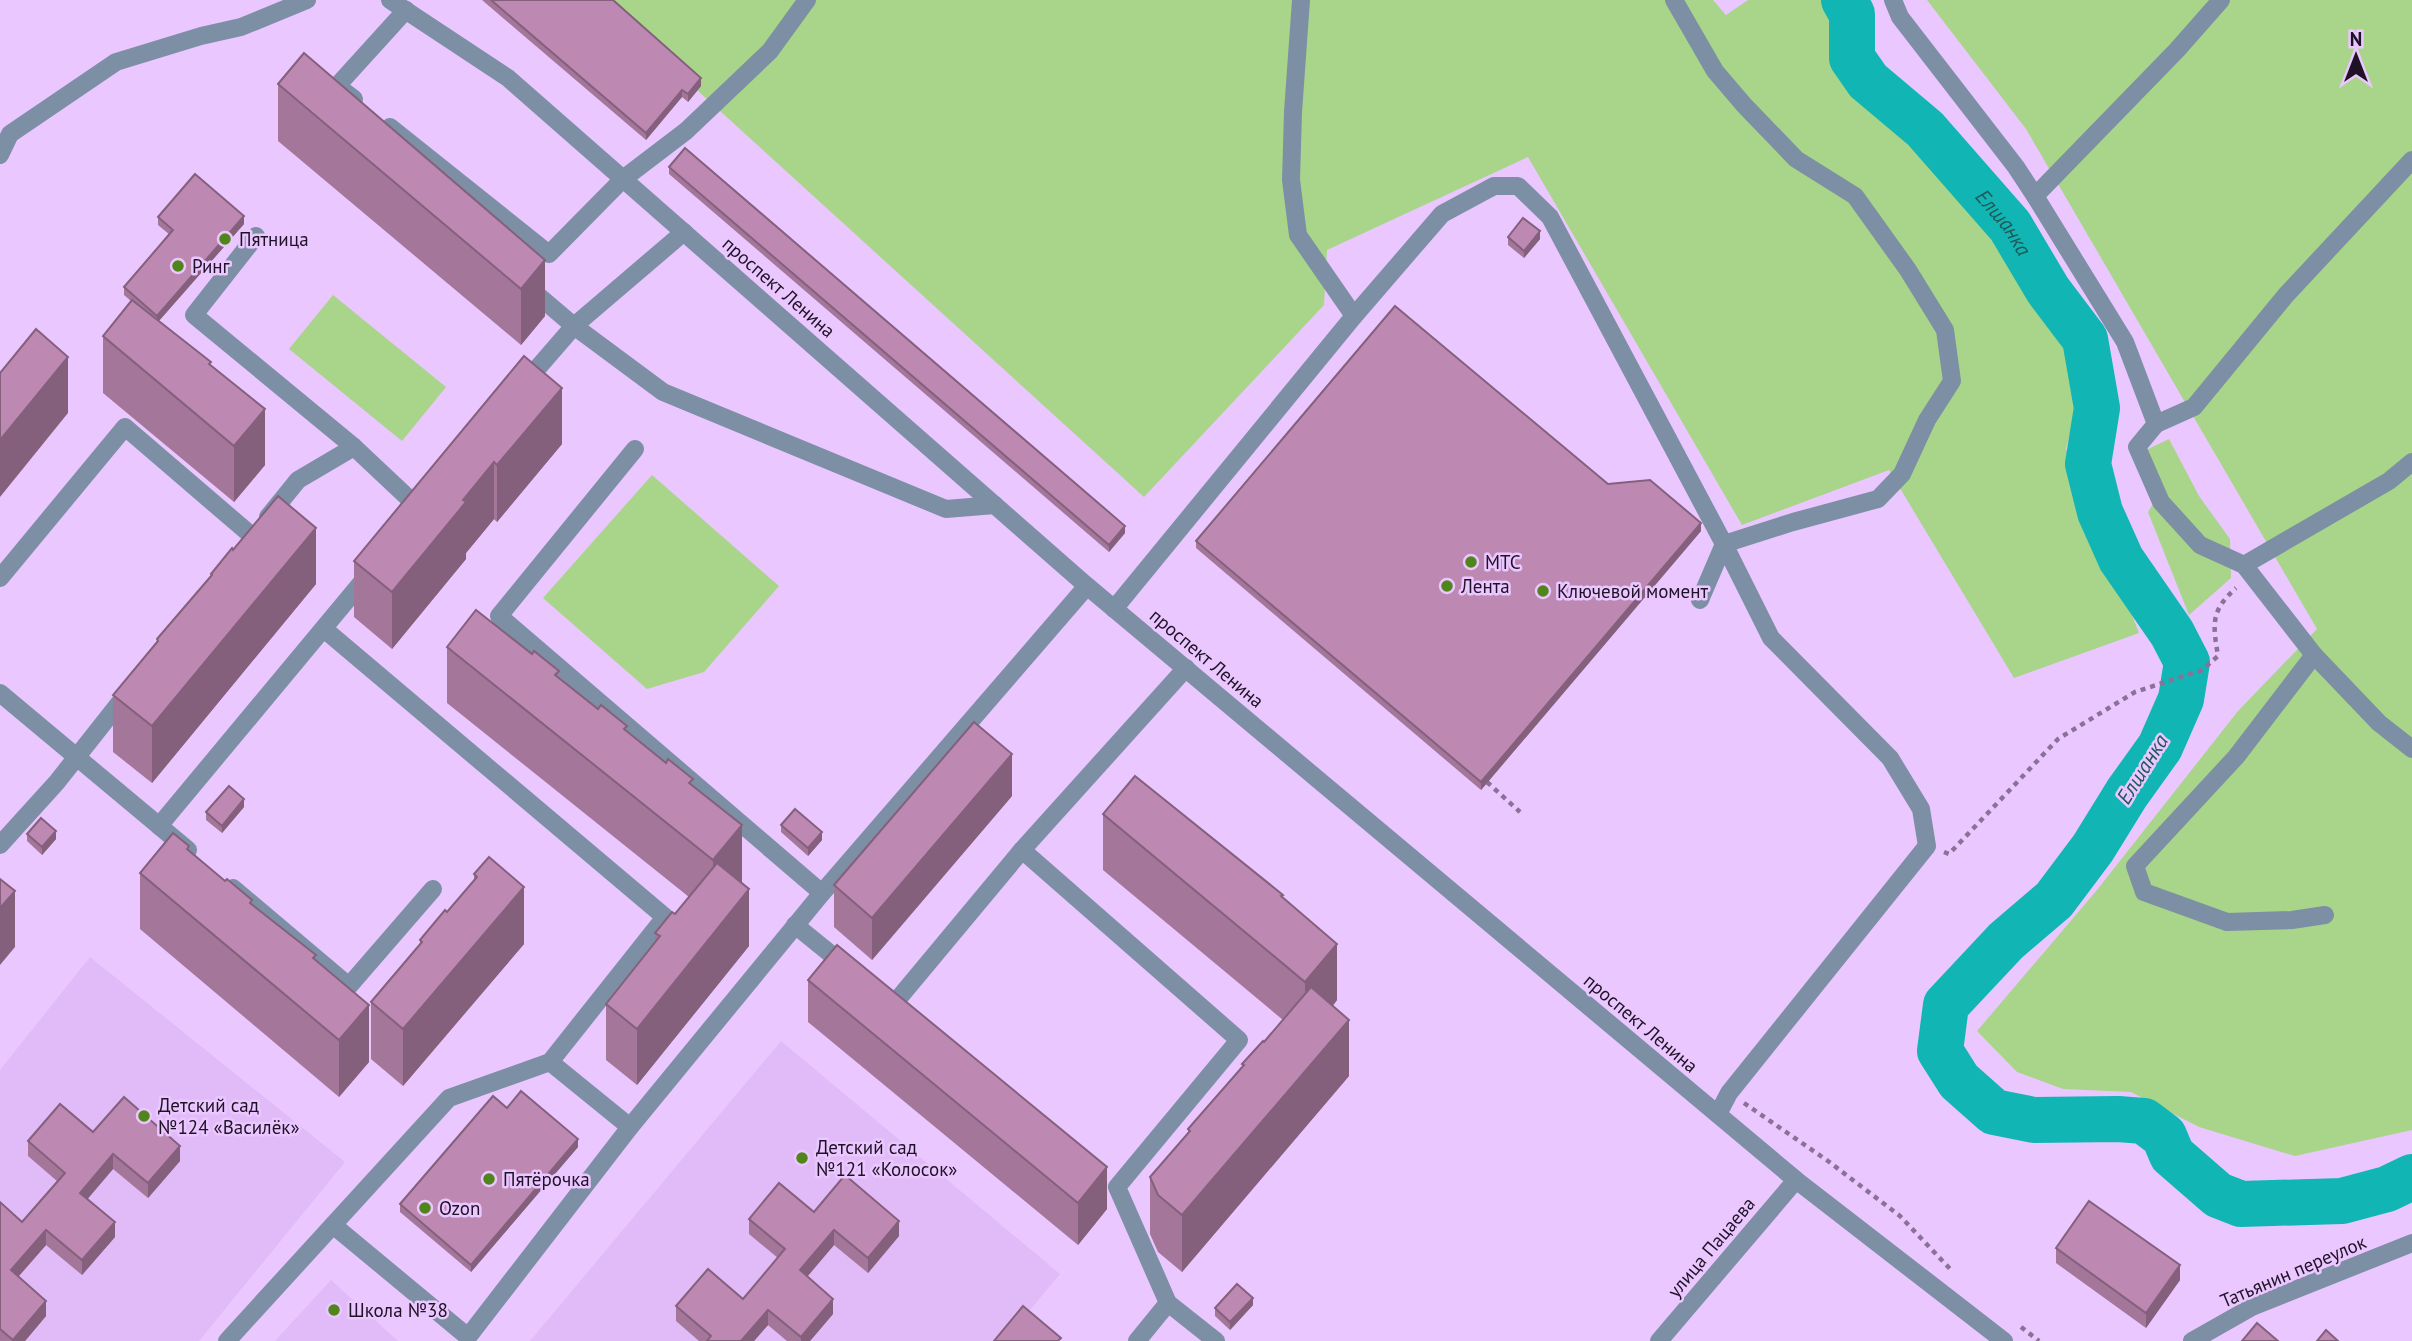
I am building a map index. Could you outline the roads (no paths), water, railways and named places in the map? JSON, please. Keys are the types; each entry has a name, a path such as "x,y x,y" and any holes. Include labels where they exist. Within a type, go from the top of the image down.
{"street":[{"path":"0,155 10,134 116,62 201,36 241,27 307,0"},
{"name":"проспект Ленина","path":"390,0 508,78 1087,586 1796,1180 2004,1341"},
{"path":"406,10 337,86 549,254 623,179 686,131 770,51 807,0"},
{"path":"1301,0 1291,180 1298,234 1354,316"},
{"path":"1674,0 1716,71 1744,105 1796,159 1855,196 1908,271 1945,330 1952,381 1927,420 1902,474 1878,499 1724,544"},
{"path":"1893,0 1900,18 2016,167 2035,196 2124,342 2156,424"},
{"path":"2035,196 2221,0"},
{"path":"2412,160 2286,295 2193,407 2156,424 2137,447 2161,502 2200,545 2247,569 2314,655 2379,723 2412,749"},
{"path":"1114,608 1441,214 1494,186 1518,186 1550,217 1771,638 1890,758 1921,809 1927,846 1729,1093 1718,1114"},
{"path":"511,398 574,326 684,232"},
{"path":"256,236 194,315 354,447 420,510"},
{"path":"512,272 574,326 663,392 946,509 995,505"},
{"path":"0,578 125,427 248,541 299,480 354,447"},
{"path":"635,449 499,616 822,893"},
{"path":"2247,569 2389,481 2412,462"},
{"path":"1700,600 1724,544"},
{"path":"159,826 377,564"},
{"path":"333,1225 468,1337 630,1127 795,925 1087,586"},
{"path":"227,1341 449,1098 550,1062 664,917 324,629"},
{"path":"2314,655 2236,757 2135,866 2144,892 2227,922 2292,920 2325,915"},
{"path":"893,1004 1021,850 1186,668"},
{"path":"0,845 57,782 135,683"},
{"path":"0,693 201,861"},
{"path":"1021,850 1239,1040 1112,1183 1168,1303 1216,1341"},
{"path":"222,879 349,986 433,889"},
{"path":"795,925 860,978"},
{"path":"550,1062 630,1127"},
{"name":"улица Пацаева","path":"1659,1341 1796,1180"},
{"name":"Татьянин переулок","path":"2192,1341 2252,1307 2412,1243"},
{"path":"1137,1341 1168,1303"}],"waterway":[{"name":"Елшанка","path":"1844,0 1852,14 1852,58 1868,81 1925,129 2010,226 2048,290 2085,339 2097,408 2088,464 2100,512 2121,559 2172,633 2187,662 2181,699 2160,747 2093,848 2054,900 2006,941 1946,1005 1940,1051 1959,1081 1994,1112 2034,1120 2144,1121 2164,1136 2172,1155 2218,1195 2241,1204 2342,1201 2387,1189 2412,1177"}],"place":[{"name":"Пятница","path":"225,239"},
{"name":"Ринг","path":"178,266"},
{"name":"МТС","path":"1471,562"},
{"name":"Лента","path":"1447,586"},
{"name":"Ключевой момент","path":"1543,591"},
{"name":"Детский сад №124 «Василёк»","path":"144,1116"},
{"name":"Детский сад №121 «Колосок»","path":"802,1158"},
{"name":"Пятёрочка","path":"489,1179"},
{"name":"Ozon","path":"425,1208"},
{"name":"Школа №38","path":"334,1310"}]}
